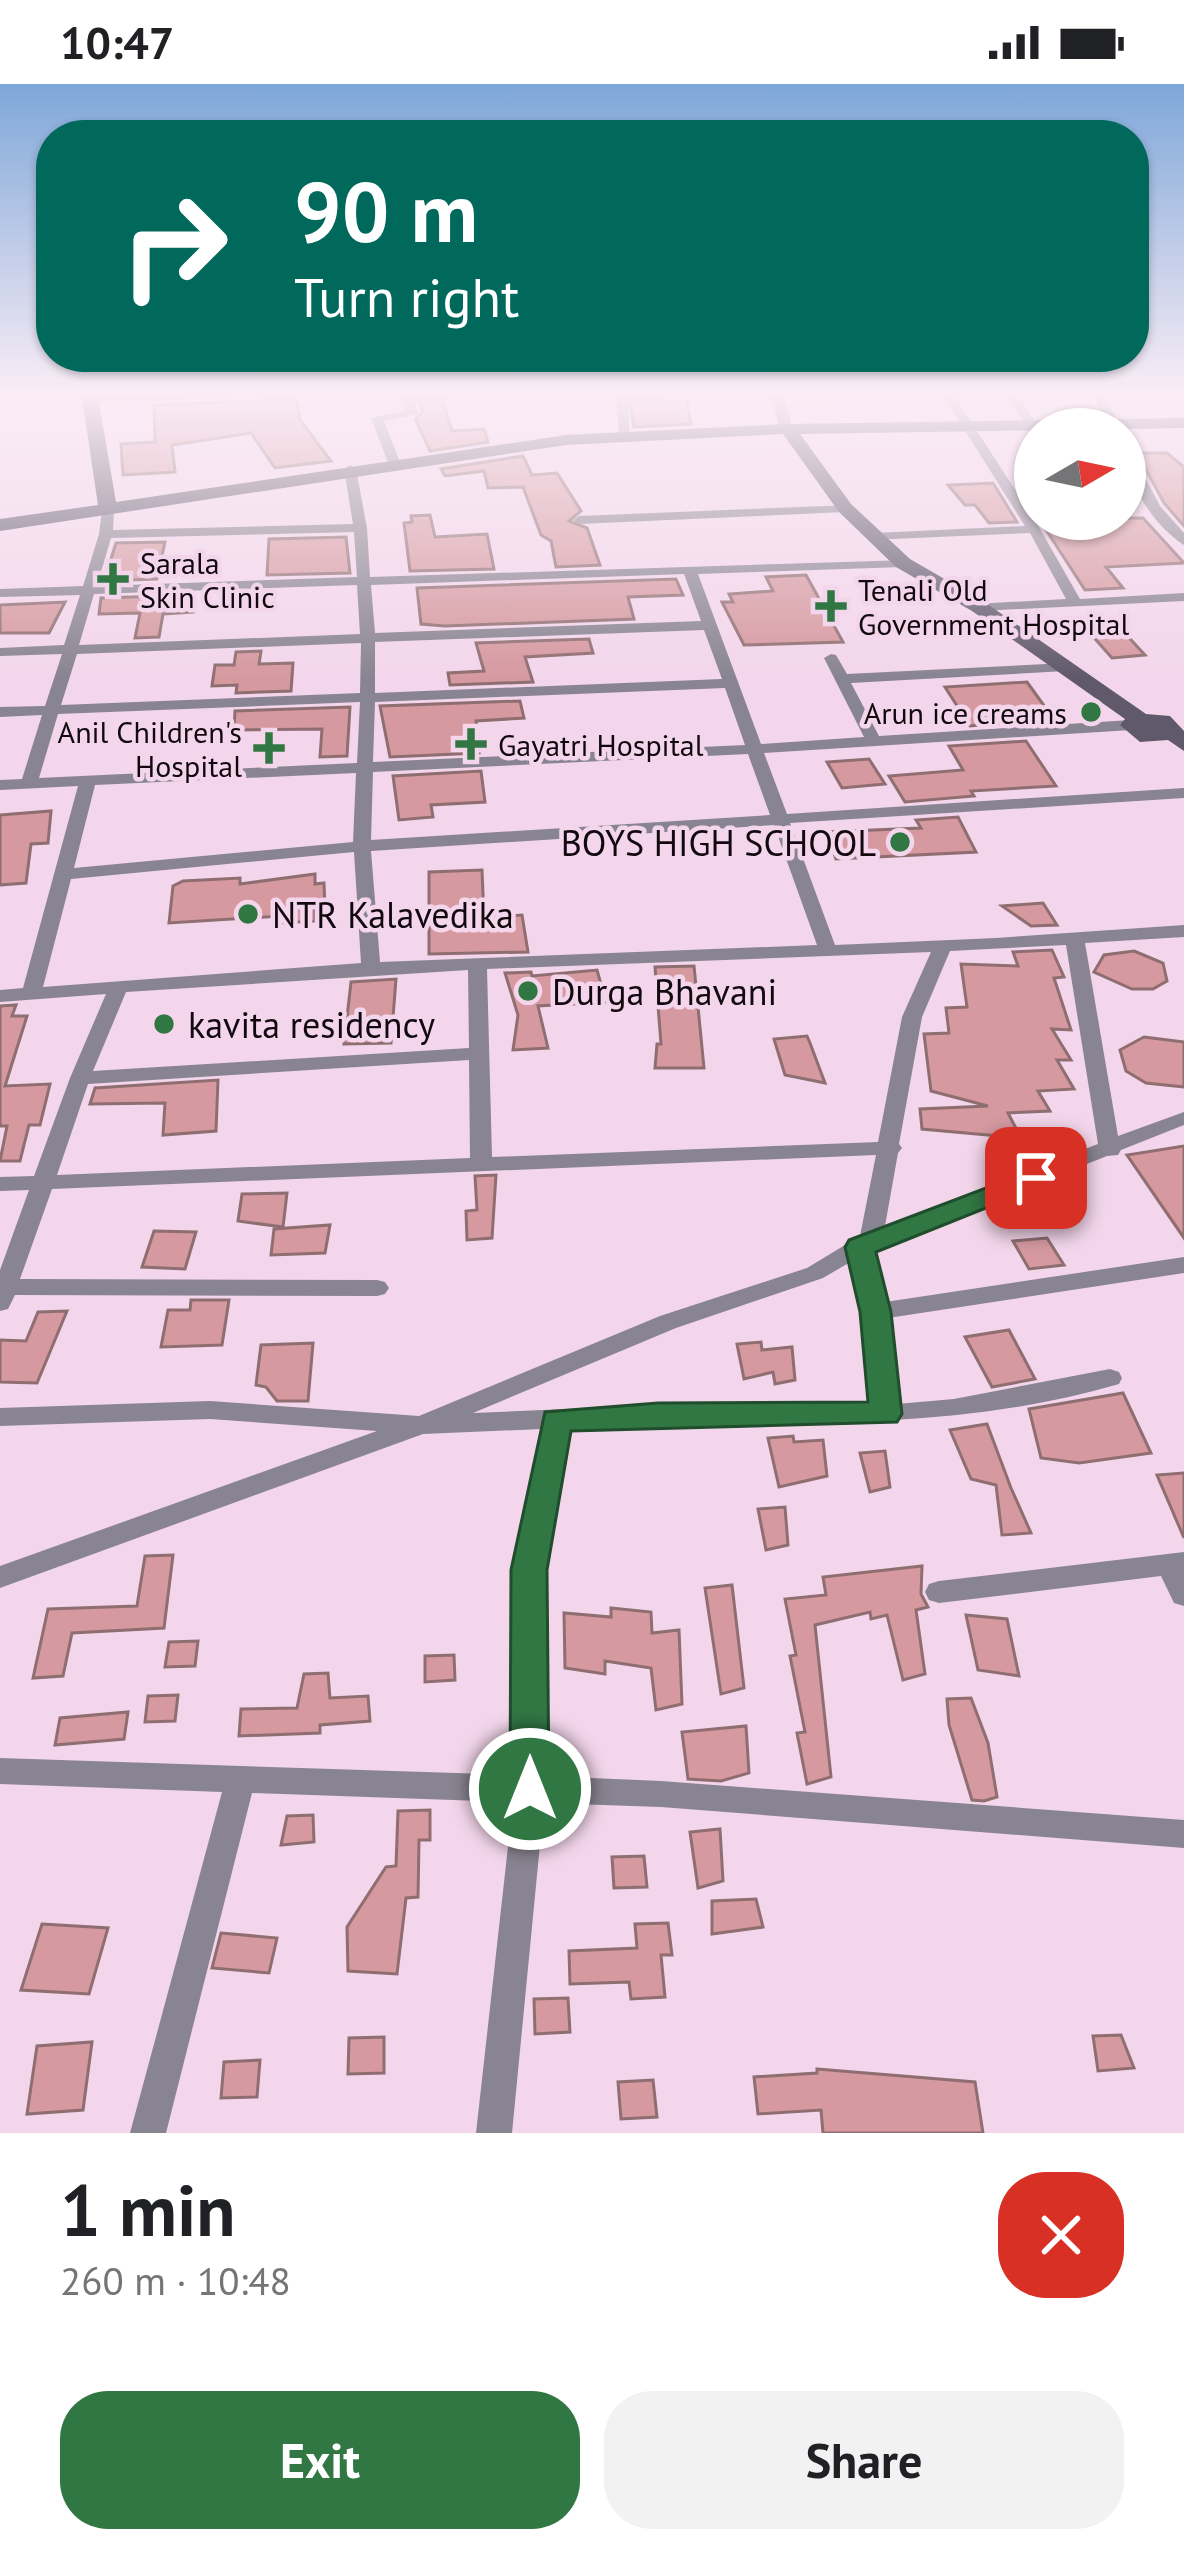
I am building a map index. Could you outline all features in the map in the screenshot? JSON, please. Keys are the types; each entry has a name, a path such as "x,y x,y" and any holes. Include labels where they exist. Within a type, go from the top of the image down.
{"main road":[{"path":"104,487 108,507"},
{"path":"0,522 245,487"},
{"path":"829,487 844,508 903,563 979,607 1163,731 1184,766"}],"street":[{"path":"357,487 368,697 362,846 371,968"},
{"path":"1146,492 1154,508 1182,536"},
{"path":"28,784 106,534 108,507"},
{"path":"579,520 844,508"},
{"path":"106,534 360,528"},
{"path":"874,537 1014,530"},
{"path":"1040,540 1075,603"},
{"path":"0,592 903,563"},
{"path":"689,569 828,950"},
{"path":"979,607 1184,597"},
{"path":"0,652 710,625"},
{"path":"831,658 874,742"},
{"path":"841,679 1066,667"},
{"path":"0,712 732,683"},
{"path":"0,785 1163,731"},
{"path":"32,992 88,781"},
{"path":"63,874 362,846 1184,793"},
{"path":"0,996 371,968 1075,940 1184,931"},
{"path":"1075,940 1110,1150"},
{"path":"886,1414 865,1244 891,1148 912,1017 943,946"},
{"path":"477,964 482,1162"},
{"path":"119,987 80,1078 3,1295 377,1288"},
{"path":"80,1078 479,1053"},
{"path":"0,1576 421,1425 476,1398 668,1322 815,1273 865,1244 1184,1118"},
{"path":"0,1184 891,1148"},
{"path":"875,1312 1184,1265"},
{"path":"0,1417 210,1410 421,1425 658,1414 886,1414 974,1405 1110,1378"},
{"path":"494,2133 530,1789 529,1570 556,1420"},
{"path":"939,1592 1177,1564 1184,1595"},
{"path":"0,1771 661,1794 1184,1834"},
{"path":"148,2133 240,1779"}],"building":[{"path":"488,487 566,487 581,511 569,521 587,528 600,565 556,567 551,541 541,535 523,487"},
{"path":"949,487 995,487 1014,522 989,523 975,505 965,505"},
{"path":"1155,487 1184,487 1184,526 1164,503"},
{"path":"430,515 435,537 487,534 494,569 410,571 404,523 412,522 411,516"},
{"path":"1146,521 1184,563 1106,567 1123,588 1085,590 1053,540 1146,540"},
{"path":"346,537 350,573 267,575 269,539"},
{"path":"165,542 157,579 104,581 116,543"},
{"path":"806,575 843,642 744,645 722,602 733,602 729,594 773,591 766,577"},
{"path":"676,579 683,595 628,597 634,619 445,626 421,624 417,588"},
{"path":"194,595 193,612 163,614 159,637 135,638 140,613 99,614 101,598"},
{"path":"65,602 49,633 0,633 0,605"},
{"path":"1122,630 1145,655 1112,658 1089,632"},
{"path":"589,639 593,653 525,657 533,682 450,685 448,673 484,671 476,643"},
{"path":"261,651 259,664 293,663 291,691 236,693 237,685 212,686 215,665 234,665 236,652"},
{"path":"1027,682 1053,718 970,726 945,687"},
{"path":"520,701 524,718 476,721 479,753 390,757 380,706"},
{"path":"350,707 347,756 320,757 322,729 234,730 235,711"},
{"path":"1026,741 1056,786 971,791 974,796 905,802 889,776 963,770 949,746"},
{"path":"869,759 885,784 842,788 827,762"},
{"path":"481,771 485,802 431,805 433,817 399,820 393,776"},
{"path":"51,811 48,843 31,844 26,883 0,885 0,815"},
{"name":"BOYS HIGH SCHOOL","path":"958,817 976,852 836,859 826,832 921,828 916,820"},
{"path":"482,870 484,918 522,915 528,952 429,954 429,872"},
{"path":"315,874 315,884 324,883 325,910 315,910 315,921 281,923 281,916 169,923 173,886 183,881 240,878 240,884"},
{"path":"1043,903 1057,925 1031,926 1002,906"},
{"path":"1052,950 1064,977 1054,978 1071,1030 1052,1029 1071,1060 1057,1060 1074,1089 1038,1091 1050,1111 1008,1113 1021,1138 922,1129 920,1109 988,1106 931,1091 924,1034 949,1033 946,1008 967,1007 961,964 1018,966 1013,952"},
{"path":"1134,951 1163,963 1167,981 1153,989 1132,989 1094,972 1104,955"},
{"path":"694,966 704,1068 655,1068 657,1044 661,1044 655,967"},
{"path":"597,970 606,1002 538,1006 548,1048 513,1050 518,1015 505,973 531,972 532,976"},
{"path":"396,979 391,1043 344,1044 351,982"},
{"path":"16,1005 12,1016 27,1016 5,1086 50,1084 40,1125 29,1125 20,1161 0,1161 7,1126 0,1126 0,1006"},
{"path":"807,1036 825,1083 785,1075 774,1039"},
{"path":"1144,1037 1184,1042 1184,1087 1146,1083 1126,1071 1120,1050"},
{"path":"218,1080 216,1131 163,1135 165,1103 90,1104 95,1088"},
{"path":"1184,1146 1184,1238 1127,1155"},
{"path":"496,1175 492,1238 467,1240 466,1211 477,1210 475,1176"},
{"path":"287,1193 283,1227 238,1221 242,1194"},
{"path":"330,1225 325,1253 271,1255 274,1229"},
{"path":"154,1231 196,1232 185,1269 142,1267"},
{"path":"1047,1238 1064,1265 1029,1269 1013,1241"},
{"path":"191,1300 229,1300 222,1345 161,1347 168,1310 190,1310"},
{"path":"67,1311 37,1383 0,1382 0,1340 26,1341 38,1312"},
{"path":"1009,1330 1035,1379 992,1387 965,1337"},
{"path":"761,1342 762,1350 792,1347 795,1380 775,1384 773,1372 744,1379 737,1344"},
{"path":"313,1343 308,1401 277,1401 266,1387 256,1385 261,1345"},
{"path":"1123,1393 1151,1453 1079,1463 1041,1458 1029,1409"},
{"path":"987,1424 1031,1533 1002,1535 996,1485 971,1479 950,1430"},
{"path":"793,1436 794,1442 823,1440 827,1476 779,1487 768,1438"},
{"path":"885,1451 890,1487 870,1492 860,1453"},
{"path":"1184,1473 1184,1538 1157,1475"},
{"path":"785,1507 788,1545 766,1550 758,1509"},
{"path":"173,1555 164,1628 72,1633 63,1676 33,1678 48,1609 137,1606 145,1556"},
{"path":"922,1566 921,1594 928,1607 916,1610 925,1674 903,1680 887,1615 871,1619 870,1612 815,1625 831,1777 807,1784 797,1733 805,1732 790,1656 796,1655 785,1599 826,1595 823,1577"},
{"path":"732,1585 744,1688 721,1694 705,1588"},
{"path":"611,1608 651,1612 652,1633 679,1630 682,1704 656,1710 651,1668 605,1661 605,1674 565,1668 564,1613 611,1617"},
{"path":"966,1615 1007,1619 1019,1676 978,1670"},
{"path":"198,1641 195,1666 165,1667 169,1642"},
{"path":"454,1655 455,1680 425,1682 425,1656"},
{"path":"328,1673 330,1698 368,1696 370,1721 320,1725 320,1733 239,1736 241,1709 297,1708 304,1674"},
{"path":"178,1695 175,1721 145,1722 148,1696"},
{"path":"971,1698 988,1743 997,1797 984,1801 972,1800 949,1725 947,1699"},
{"path":"128,1712 124,1739 55,1745 60,1718"},
{"path":"746,1726 749,1773 721,1781 688,1779 682,1732"},
{"path":"430,1810 430,1840 419,1840 418,1897 406,1898 397,1974 348,1971 347,1927 386,1867 396,1866 398,1811"},
{"path":"313,1815 314,1842 281,1845 287,1816"},
{"path":"720,1829 723,1881 698,1888 690,1832"},
{"path":"644,1856 647,1887 614,1888 612,1857"},
{"path":"756,1899 763,1927 712,1934 712,1901"},
{"path":"668,1923 672,1955 661,1955 665,1997 631,1999 629,1982 570,1984 569,1951 637,1948 635,1924"},
{"path":"42,1924 108,1928 89,1994 21,1990"},
{"path":"221,1933 277,1938 269,1973 212,1968"},
{"path":"568,1998 570,2032 535,2034 534,1999"},
{"path":"1121,2035 1134,2068 1098,2071 1093,2036"},
{"path":"384,2037 384,2073 348,2074 349,2038"},
{"path":"92,2042 83,2110 27,2114 37,2046"},
{"path":"260,2060 257,2097 221,2098 224,2062"},
{"path":"817,2069 975,2082 983,2133 823,2133 821,2110 758,2114 754,2077 817,2073"},
{"path":"653,2080 657,2117 621,2119 618,2082"}],"place":[{"name":"Sarala Skin Clinic","path":"113,579"},
{"name":"Tenali Old Government Hospital","path":"831,606"},
{"name":"Arun ice creams","path":"1091,712"},
{"name":"Gayatri Hospital","path":"471,744"},
{"name":"Anil Children's Hospital","path":"269,748"},
{"name":"BOYS HIGH SCHOOL","path":"900,842"},
{"name":"NTR Kalavedika","path":"248,914"},
{"name":"Durga Bhavani","path":"528,991"},
{"name":"kavita residency","path":"164,1024"}],"route":[{"path":"530,1789 529,1570 556,1420 658,1414 886,1414 875,1312 860,1247 1036,1178"}]}
